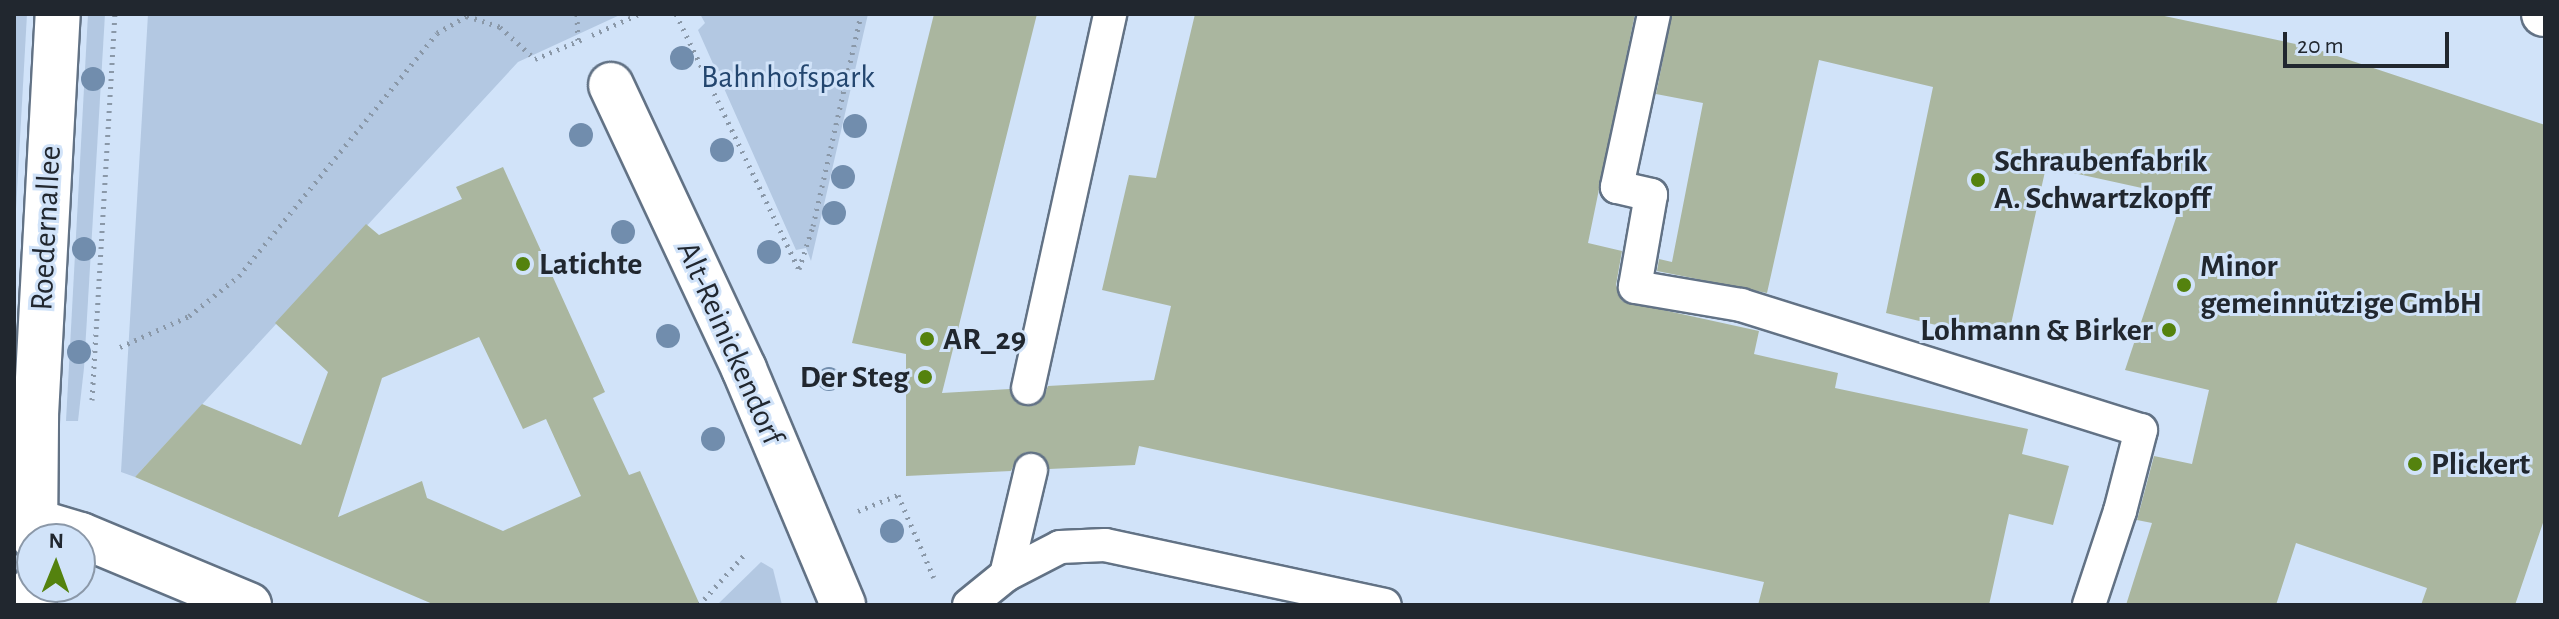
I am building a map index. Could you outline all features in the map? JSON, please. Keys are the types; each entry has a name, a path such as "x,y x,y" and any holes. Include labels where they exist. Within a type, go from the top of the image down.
{"street":[{"name":"Roedernallee","path":"28,523 58,14"},
{"name":"Alt-Reinickendorf","path":"611,85 744,369 843,605"},
{"path":"96,549 249,605"}],"lane":[{"path":"1028,388 1110,14"},
{"path":"1654,14 1617,187 1651,195 1635,287 1741,305 2141,430 2120,511 2089,605"},
{"path":"1006,575 1031,470"},
{"path":"976,603 1006,575 1060,547 1105,545 1385,605"}],"path":[{"path":"91,408 115,14"},
{"path":"120,347 189,316 239,276 437,33 467,16 500,27 535,59 639,14"},
{"path":"676,14 799,270 813,226 861,14"},
{"path":"898,495 940,591"},
{"path":"699,605 744,555"}],"green space":[{"path":"14,14 27,14 14,245"},
{"path":"88,14 105,14 84,368 78,421 66,421"},
{"path":"148,14 622,14 518,62 135,477 121,472"},
{"name":"Bahnhofspark","path":"700,14 868,14 811,261 806,248 796,250 698,30 705,23"},
{"path":"761,562 773,569 782,605 717,605"}],"building":[{"path":"934,14 1037,14 942,393 1010,389 1016,402 1033,406 1042,400 1048,386 1154,380 1171,306 1102,290 1129,175 1156,178 1195,14 1635,14 1588,243 1622,251 1616,285 1622,301 1759,331 1754,354 1838,373 1835,388 2028,429 2022,454 2069,466 2053,525 2009,514 1989,605 1758,605 1764,582 1139,446 1135,465 1049,469 1043,456 1026,452 1017,458 1011,471 906,476 906,354 852,343"},
{"path":"1672,14 2155,14 2310,47 2545,125 2545,517 2515,605 2421,605 2427,588 2296,543 2276,605 2126,605 2152,523 2137,520 2154,456 2192,464 2209,390 2125,370 2183,197 2046,167 2007,342 1886,313 1933,87 1819,60 1767,293 1657,271 1659,259 1672,262 1703,103 1656,94"},
{"path":"503,167 605,392 593,398 629,475 640,471 700,605 435,605 135,477 202,404 301,445 328,372 275,323 366,224 379,235 462,199 456,187","holes":["479,337 523,429 546,419 581,496 503,531 427,498 422,481 338,517 382,378"]}],"place":[{"name":"Schraubenfabrik A. Schwartzkopff","path":"1978,180"},
{"name":"Latichte","path":"523,264"},
{"name":"Minor gemeinnützige GmbH","path":"2184,285"},
{"name":"Lohmann & Birker","path":"2169,330"},
{"name":"AR_29","path":"927,339"},
{"name":"Der Steg","path":"925,377"},
{"name":"Plickert","path":"2415,464"}]}
